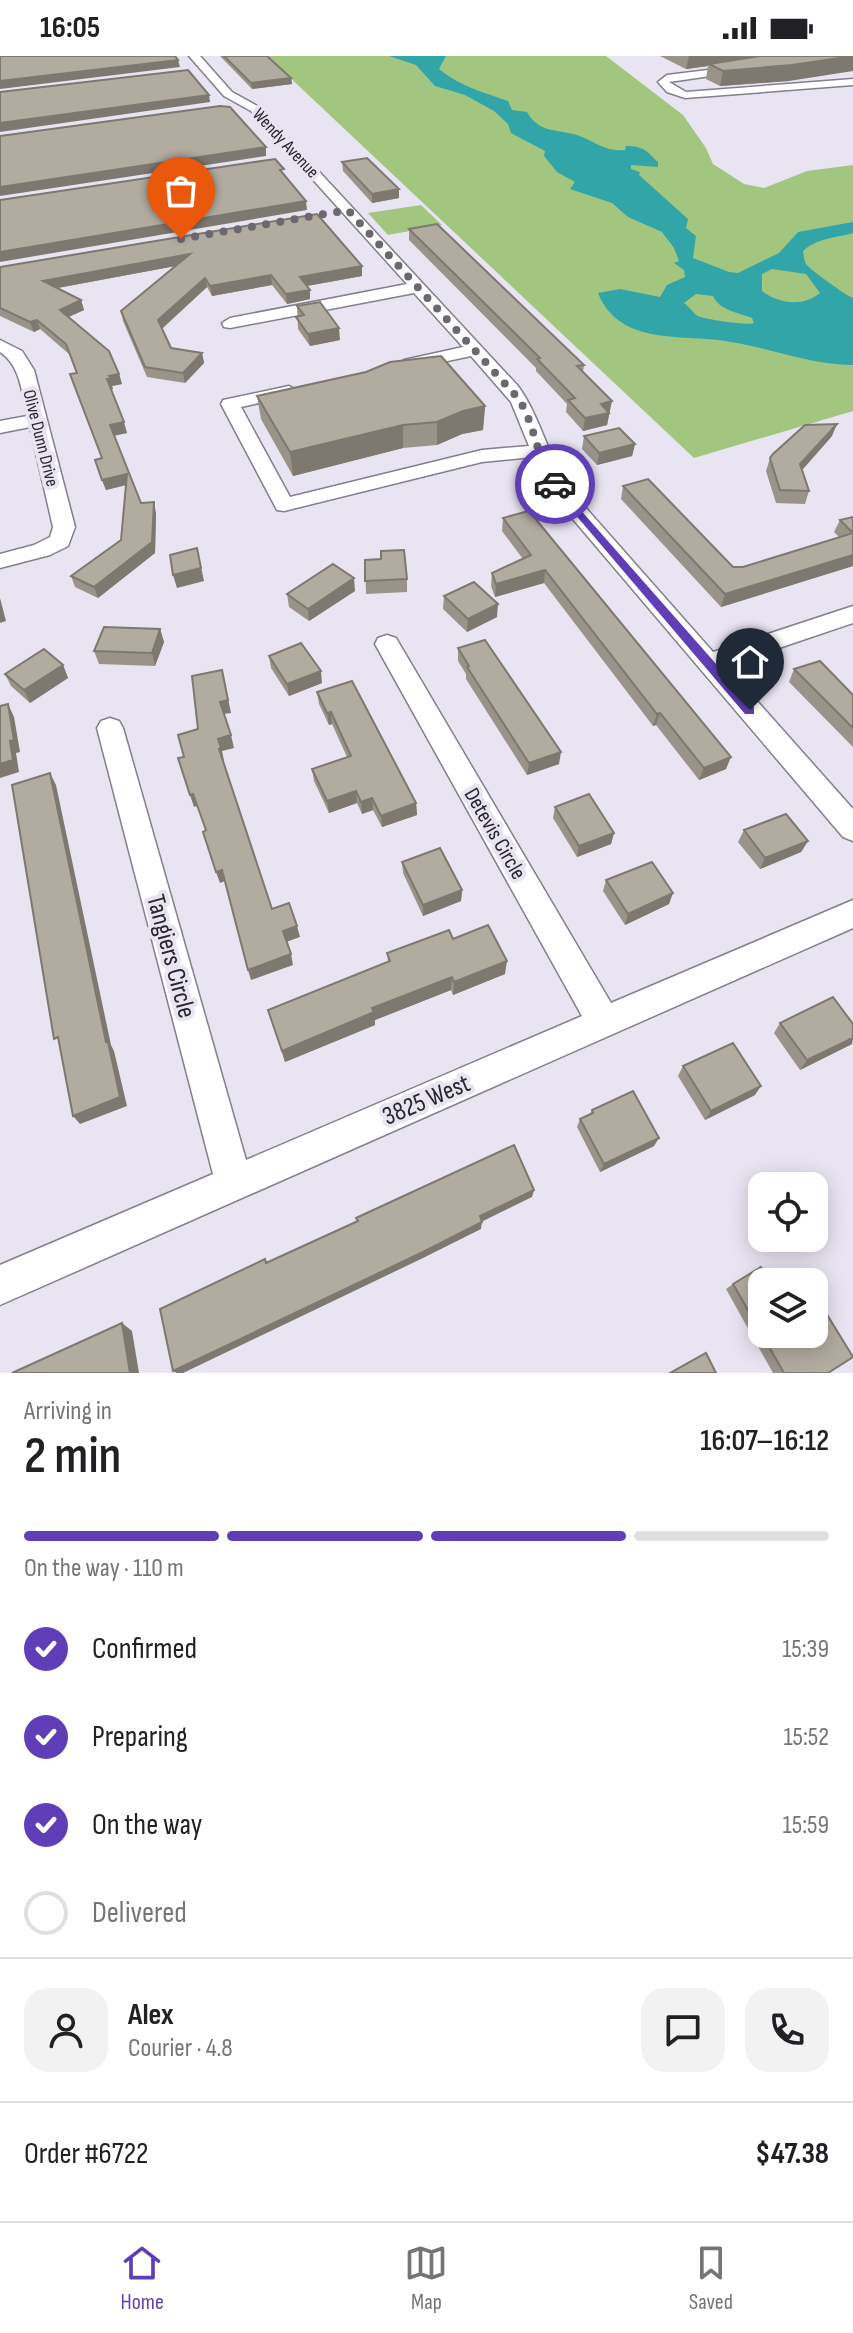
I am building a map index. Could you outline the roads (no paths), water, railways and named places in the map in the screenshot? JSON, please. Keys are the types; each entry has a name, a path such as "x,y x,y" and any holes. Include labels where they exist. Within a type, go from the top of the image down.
{"street":[{"name":"Wendy Avenue","path":"199,66 227,92 248,104 293,158 348,210 522,403 538,451 562,494 853,829"},
{"path":"739,105 713,104 671,90 663,82 667,78 756,67"},
{"path":"685,95 849,82"},
{"path":"764,102 843,89 849,82"},
{"path":"230,108 248,104"},
{"path":"332,213 348,210"},
{"path":"230,323 418,287"},
{"name":"Olive Dunn Drive","path":"0,345 22,362 63,520 60,541 42,550 0,561"},
{"path":"398,367 475,350"},
{"path":"306,387 230,404 284,505 482,456 538,451"},
{"path":"0,427 35,420"},
{"path":"708,663 853,614"},
{"name":"Detevis Circle","path":"387,644 604,1022"},
{"name":"Tangiers Circle","path":"110,728 234,1183"},
{"name":"3825 West","path":"0,1285 853,914"}],"water":[{"path":"389,56 446,56 439,69 447,75 508,101 512,110 527,112 543,127 577,135 611,149 625,150 626,146 645,150 658,162 658,167 631,165 631,169 640,172 639,175 688,219 686,228 696,236 693,258 729,272 738,273 779,253 798,232 853,222 853,233 820,241 803,251 809,267 853,298 853,365 821,362 731,342 656,335 622,323 608,311 598,293 620,289 660,297 667,285 685,277 684,270 674,263 679,261 674,248 662,232 628,217 612,203 570,189 575,182 557,172 544,156 545,151 511,133 508,124 494,111 465,95 435,86 416,65","holes":["772,269 806,274 820,293 799,302 783,301 769,295 762,291 762,274","696,294 713,296 725,308 752,318 754,323 726,322 698,316 684,303"]}]}
